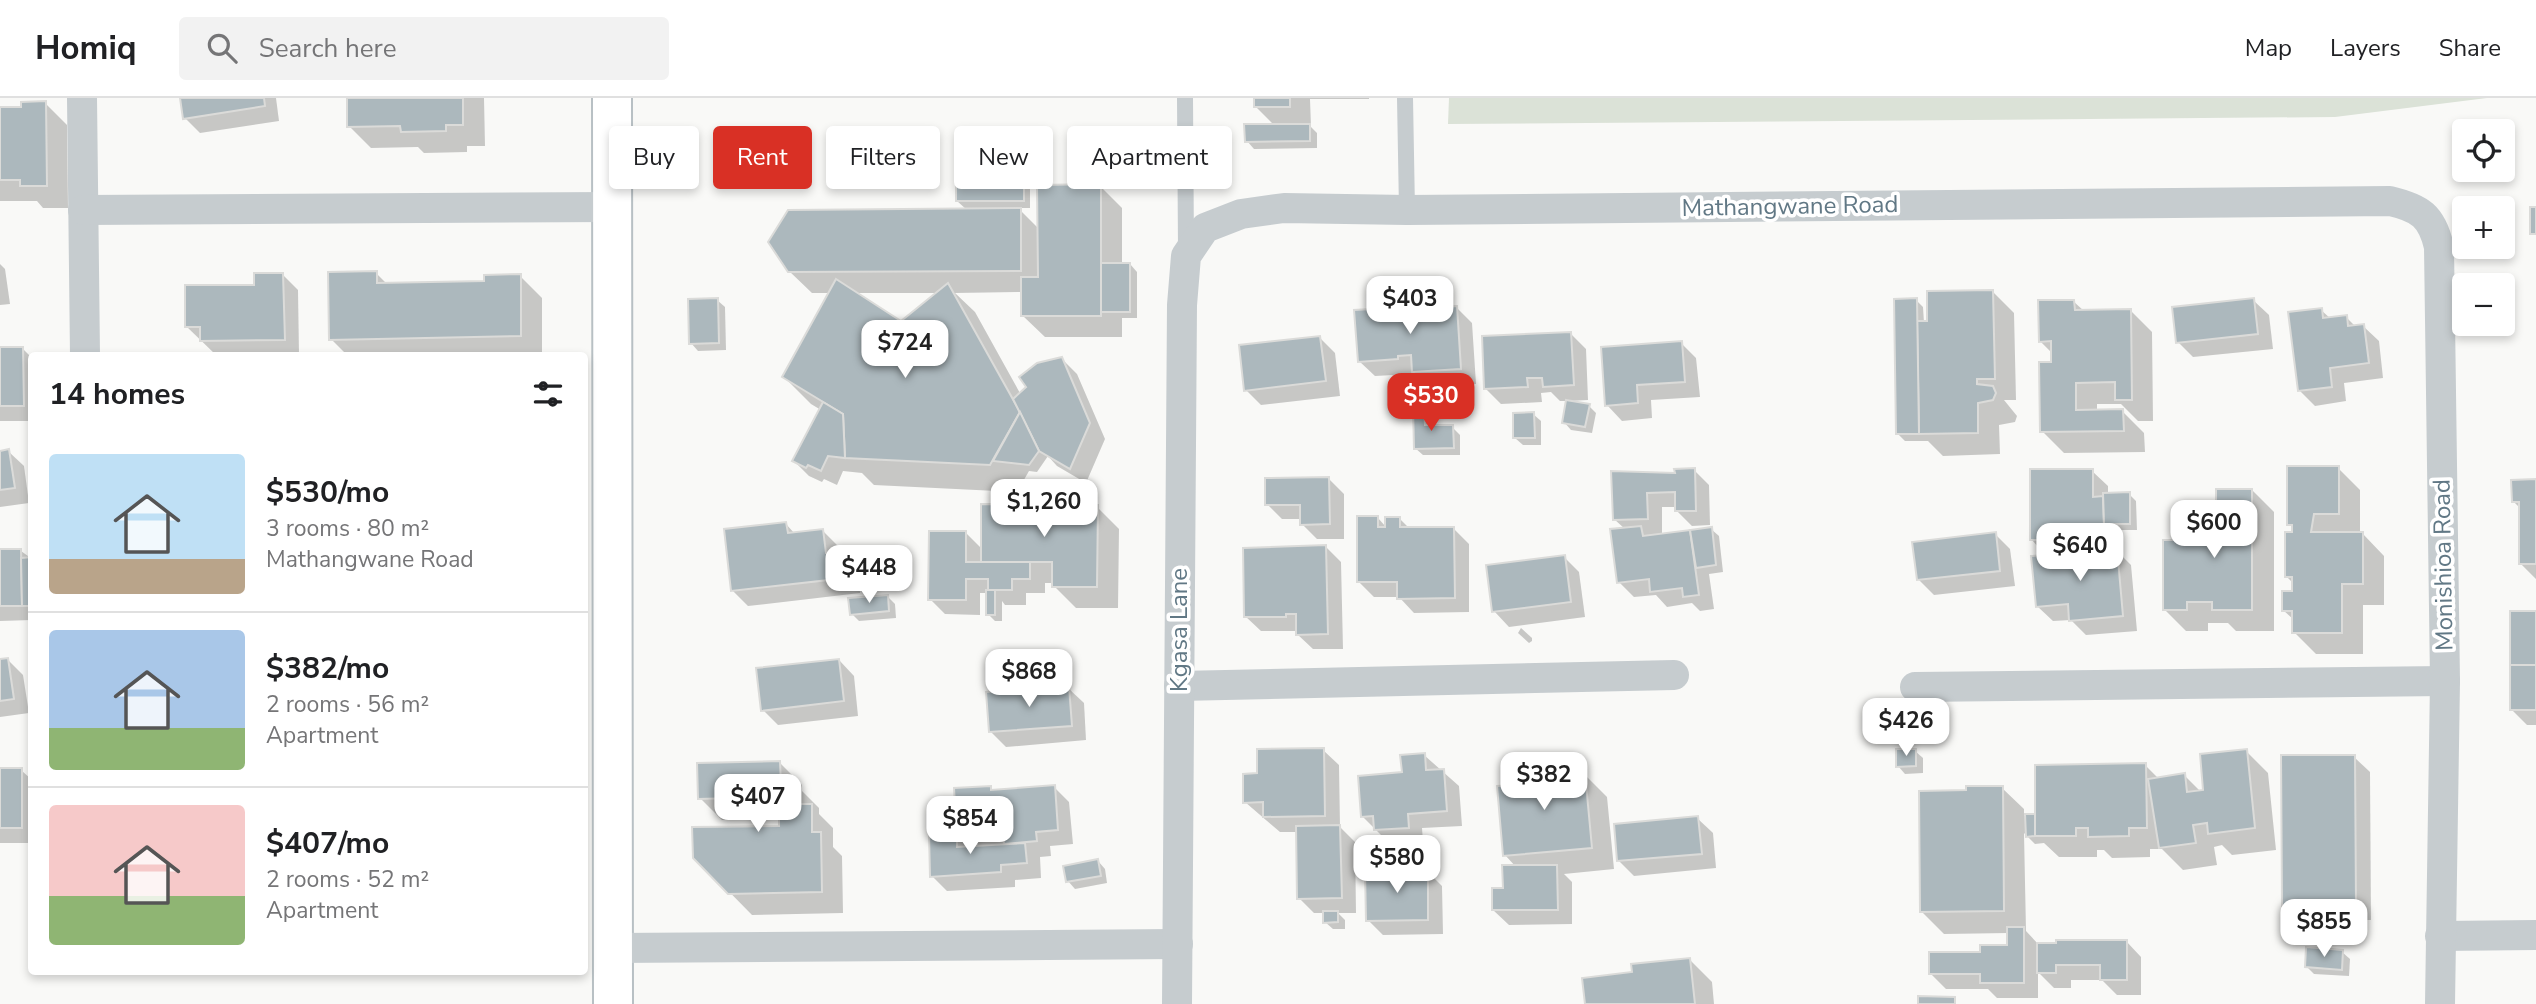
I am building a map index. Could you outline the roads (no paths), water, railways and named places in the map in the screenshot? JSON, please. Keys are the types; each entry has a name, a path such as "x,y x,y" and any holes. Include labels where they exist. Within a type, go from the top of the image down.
{"street":[{"path":"82,98 85,352"},
{"path":"612,98 613,1004"},
{"name":"Mathangwane Road","path":"1186,256 1205,228 1241,214 1284,208 1407,210 2390,201 2410,206"},
{"path":"83,210 613,206"},
{"name":"Monishioa Road","path":"2410,206 2423,214 2435,230 2439,247 2445,681 2440,1004"},
{"name":"Kgasa Lane","path":"1177,1004 1182,305 1186,256"},
{"path":"1179,686 1674,675"},
{"path":"1915,687 2445,681"},
{"path":"2440,936 2536,935"},
{"path":"613,948 1178,944"}],"lane":[{"path":"1185,98 1186,256"},
{"path":"1405,98 1407,210"}]}
